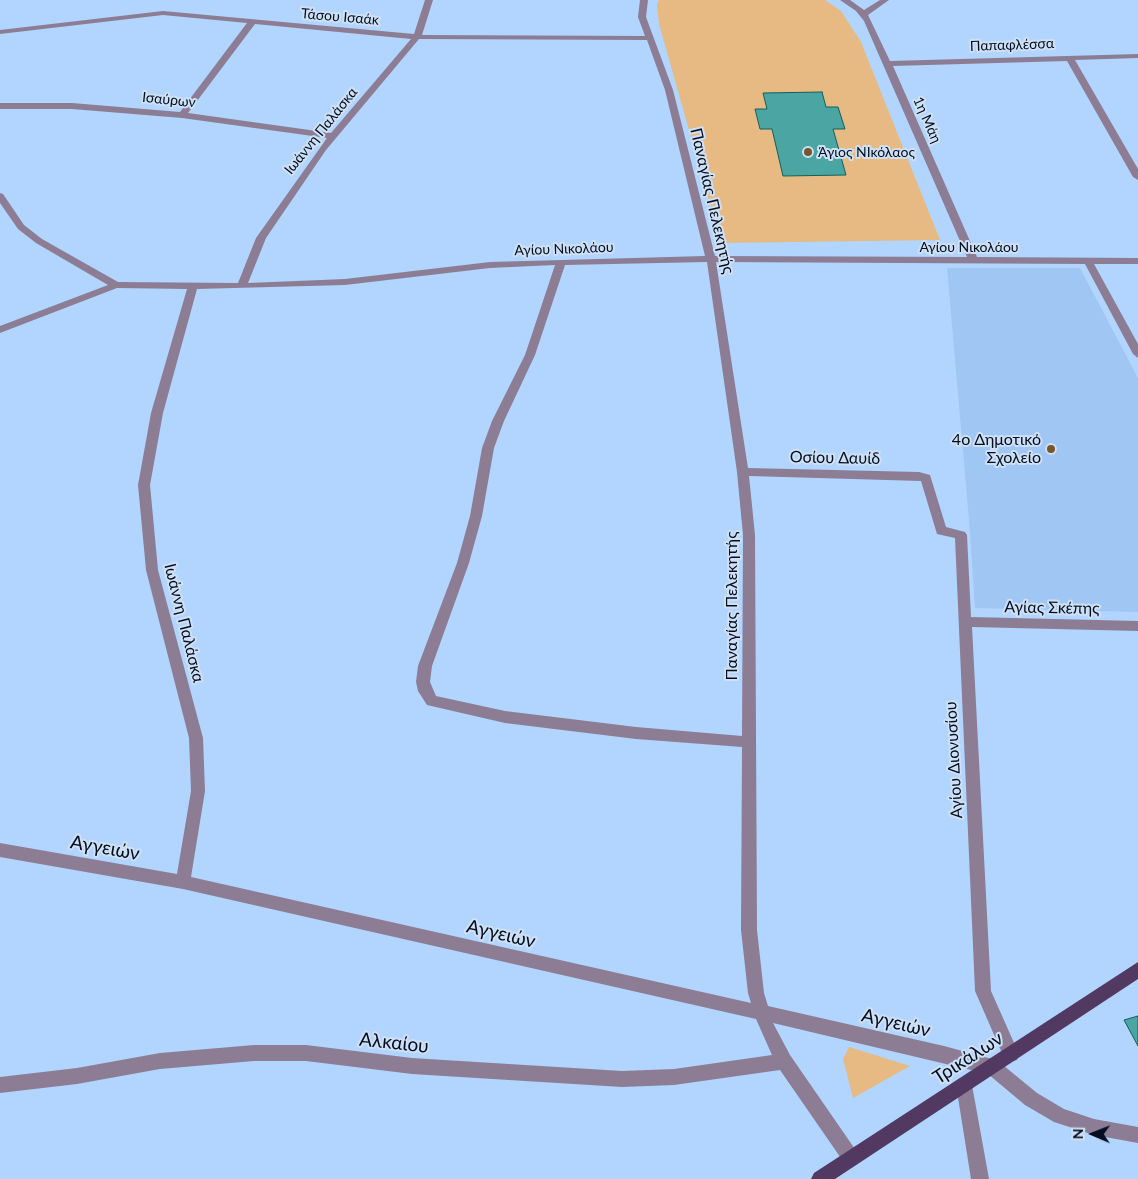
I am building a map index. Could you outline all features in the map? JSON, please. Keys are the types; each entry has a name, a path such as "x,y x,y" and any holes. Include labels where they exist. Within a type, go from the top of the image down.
{"main road":[{"name":"Τρικάλων","path":"820,1179 1138,970"}],"street":[{"name":"Ιωάννη Παλάσκα","path":"242,286 261,238 333,136 417,37 429,0"},
{"path":"644,0 642,14 649,38"},
{"name":"1η Μάη","path":"844,0 864,14 888,64 974,261"},
{"path":"864,14 885,0"},
{"name":"Τάσου Ισαάκ","path":"0,32 155,14 194,15 417,37 649,38"},
{"path":"182,115 252,22"},
{"name":"Παναγίας Πελεκητής","path":"649,38 669,90 711,259 743,472 749,535 749,930 752,971 766,1028 784,1061 851,1158"},
{"name":"Παπαφλέσσα","path":"888,64 1138,56"},
{"path":"1069,57 1138,177"},
{"name":"Ισαύρων","path":"0,106 72,106 182,115 333,136"},
{"path":"0,196 21,227 39,241 116,285"},
{"name":"Αγίου Νικολάου","path":"0,330 116,285 242,286 344,282 490,265 561,262 711,259 1138,261"},
{"path":"1088,261 1138,354"},
{"path":"561,262 530,355 498,421 488,448 476,516 463,563 425,666 423,682 425,691 432,700 505,717 636,733 748,742"},
{"name":"Ιωάννη Παλάσκα","path":"183,882 198,790 196,738 152,570 144,485 155,422 193,286"},
{"name":"Οσίου Δαυίδ","path":"743,472 919,476 926,478"},
{"name":"Αγίου Διονυσίου","path":"926,478 941,531 962,535 983,991 1011,1054"},
{"name":"Αγίας Σκέπης","path":"965,622 1138,626"},
{"name":"Αγγειών","path":"0,850 183,882 944,1054 992,1067"},
{"name":"Αλκαίου","path":"0,1085 77,1076 160,1061 254,1052 306,1053 412,1066 622,1079 674,1077 784,1061"},
{"path":"992,1067 1018,1089 1060,1116 1094,1127 1138,1135"},
{"path":"964,1085 980,1179"}],"shaded area":[{"path":"659,0 825,0 841,11 861,42 940,240 721,243 659,24 657,5"},
{"name":"4ο Δημοτικό Σχολείο","path":"947,268 1080,268 1138,378 1138,612 975,608"},
{"path":"849,1047 910,1066 853,1098 843,1059"}],"building":[{"name":"Άγιος ΝΙκόλαος","path":"822,92 826,107 838,107 845,129 833,129 846,175 783,176 772,129 760,129 755,109 767,109 763,93"},
{"path":"1138,1016 1138,1046 1124,1020"}],"place":[{"name":"Άγιος ΝΙκόλαος","path":"808,152"},
{"name":"4ο Δημοτικό Σχολείο","path":"1051,449"}]}
